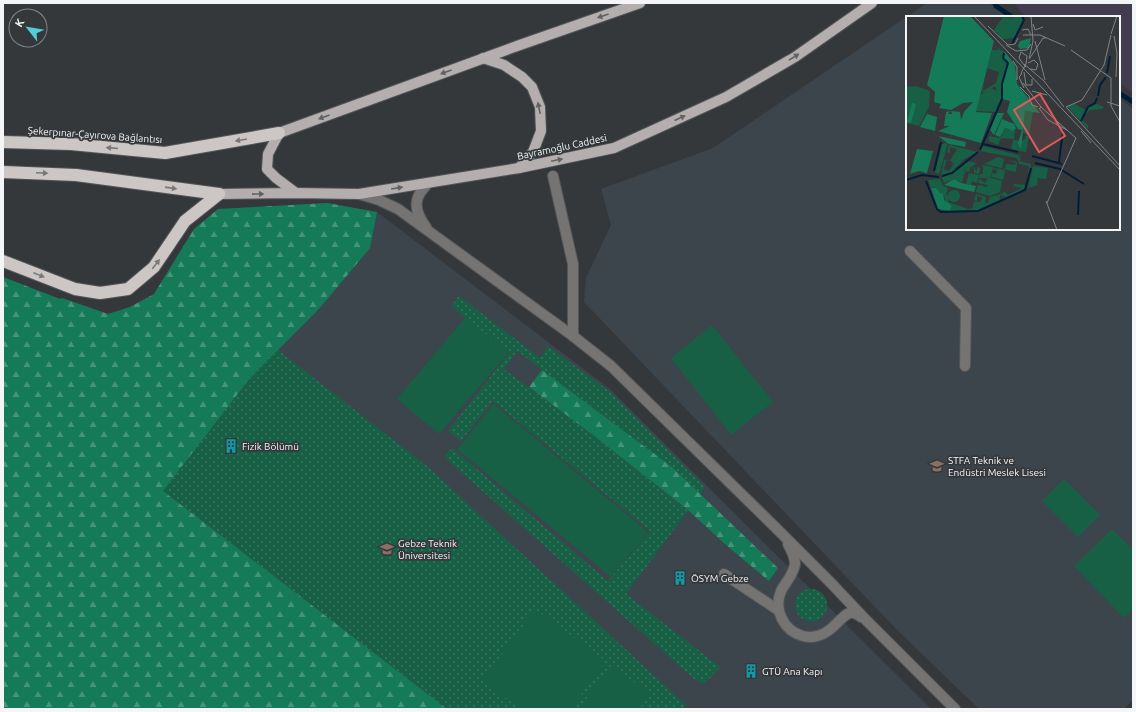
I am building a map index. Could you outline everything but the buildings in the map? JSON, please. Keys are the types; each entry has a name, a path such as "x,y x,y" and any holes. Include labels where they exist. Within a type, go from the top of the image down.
{"highway":[{"name":"Şekerpınar-Çayırova Bağlantısı","path":"3,142 71,144 165,153 279,133"},
{"path":"3,172 76,175 219,194"},
{"path":"3,261 75,290 100,294 128,289 154,267 184,221 219,194"}],"main road":[{"path":"296,193 276,178 267,168 268,154 279,133 483,58 640,3"},
{"name":"Bayramoğlu Caddesi","path":"219,194 359,194 519,168 614,148 726,97 795,57 872,3"},
{"path":"483,58 504,65 522,77 532,87 540,107 541,130 533,152 519,168"}],"street":[{"path":"553,176 573,264 573,336"},
{"path":"427,184 418,197 417,207 420,219 431,233"},
{"path":"359,194 379,200 398,209 573,336 611,366 775,527 955,709"},
{"path":"910,251 966,308 965,366"},
{"path":"775,527 786,540 795,562 793,573 782,590 778,600 778,610 788,629 798,635 808,638 819,636 828,632 844,616 851,613 857,614 865,619"},
{"path":"724,574 778,610"}],"shaded area":[{"name":"STFA Teknik ve Endüstri Meslek Lisesi","path":"927,3 989,3 1007,16 908,16"},
{"path":"1015,3 1133,3 1133,93 1120,84 1120,16 1025,16 1020,12"},
{"name":"STFA Teknik ve Endüstri Meslek Lisesi","path":"906,17 906,230 1120,230 1120,99 1133,109 1133,700 1124,709 979,709 897,630 584,302 586,278 611,225 601,189 713,148"},
{"name":"Gebze Teknik Üniversitesi","path":"327,203 377,212 610,389 931,709 3,709 3,277 60,299 62,298 109,314 130,307 154,294 194,229 218,209"}],"green space":[{"path":"327,203 377,212 370,248 319,309 250,378 163,491 447,709 3,709 3,277 60,299 62,298 108,314 130,307 154,294 194,229 218,209"},
{"path":"459,296 540,358 548,346 609,391 705,487 700,495 672,467 517,351 504,369 593,435 688,511 626,594 720,667 703,684 693,678 444,457 452,448 608,581 650,531 493,401 461,441 448,431 509,353 451,306"},
{"path":"466,317 508,353 439,434 397,399"},
{"path":"712,325 773,402 731,435 671,358"},
{"path":"278,350 428,467 686,705 683,709 447,709 163,491 250,378"},
{"path":"542,370 672,467 778,568 769,581 726,545 688,510 529,387"},
{"path":"494,404 648,532 611,577 457,449"},
{"path":"1064,479 1100,515 1078,537 1042,501"},
{"path":"1112,529 1133,550 1133,609 1124,618 1074,566"},
{"path":"808,589 814,589 824,596 827,605 826,611 820,618 814,621 808,621 798,614 795,608 795,602 802,592"},
{"path":"535,609 606,661 571,709 521,709 482,681"},
{"path":"611,665 651,694 640,709 578,709"}],"waterway":[{"path":"995,3 996,6 1011,16"},
{"path":"1120,94 1133,102"}],"place":[{"name":"Fizik Bölümü","path":"231,446"},
{"name":"STFA Teknik ve Endüstri Meslek Lisesi","path":"937,466"},
{"name":"Gebze Teknik Üniversitesi","path":"387,549"},
{"name":"ÖSYM Gebze","path":"680,578"},
{"name":"GTÜ Ana Kapı","path":"751,671"}]}
